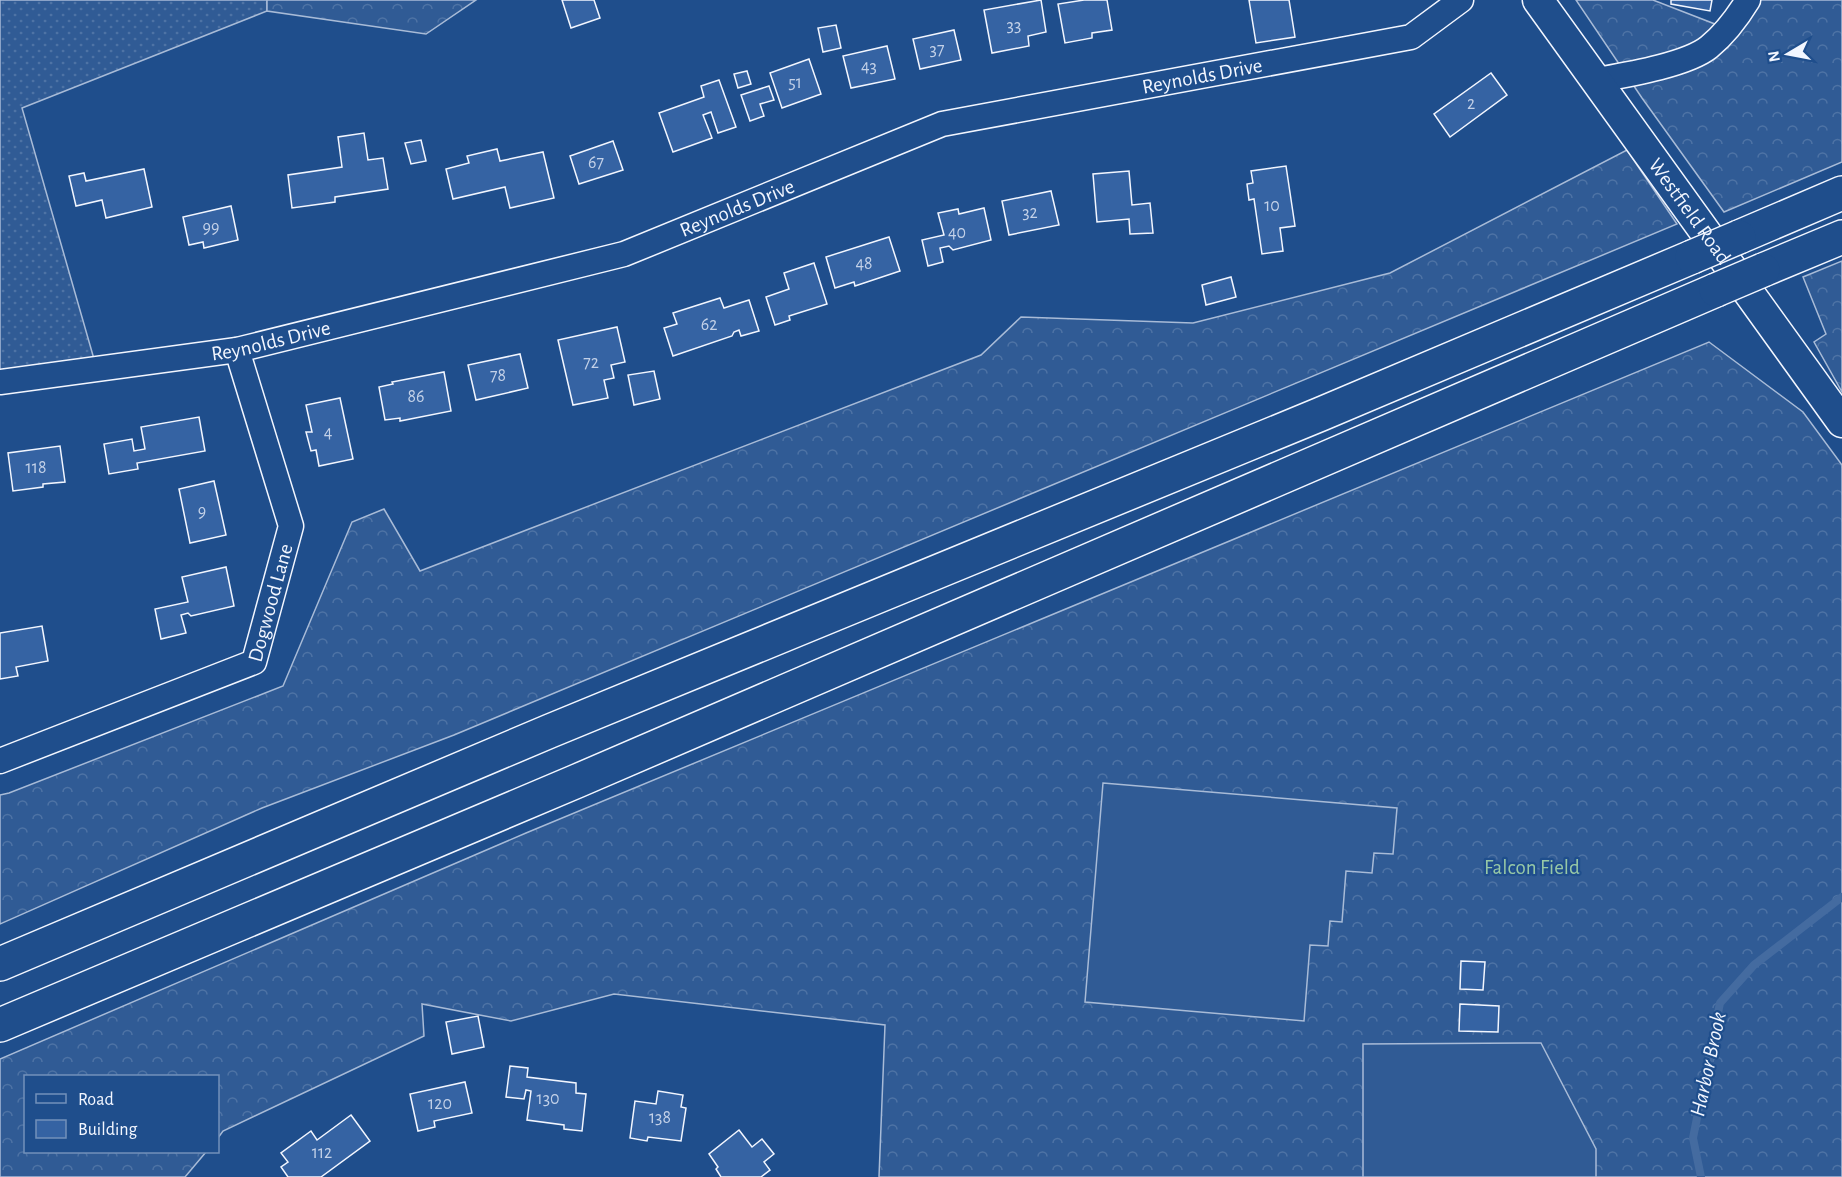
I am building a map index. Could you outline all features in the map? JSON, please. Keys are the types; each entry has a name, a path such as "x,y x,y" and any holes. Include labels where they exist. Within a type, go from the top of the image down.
{"highway":[{"path":"0,964 571,722 1311,418 1842,194"},
{"path":"0,1025 588,776 1842,237"}],"street":[{"name":"Reynolds Drive","path":"0,382 237,350 624,254 942,124 1411,37 1461,0"},
{"name":"Westfield Road","path":"1538,0 1842,422"},
{"path":"1597,80 1640,72 1690,58 1707,49 1723,35 1748,0"},
{"name":"Dogwood Lane","path":"0,761 254,662 291,526 237,350"}],"green space":[{"path":"0,0 267,0 267,11 22,108 100,380 0,394"},
{"path":"267,0 476,0 426,34 267,11"},
{"path":"1576,0 1653,0 1715,24 1738,0 1842,0 1842,162 1724,212 1642,98"},
{"path":"1627,150 1677,224 454,735 262,808 0,924 0,795 283,686 352,522 384,509 420,571 981,355 1021,317 1193,323 1390,273"},
{"path":"1842,261 1842,392 1814,342 1826,334 1803,277"},
{"name":"Falcon Field","path":"1709,342 1803,412 1842,465 1842,1177 879,1177 885,1025 614,994 511,1021 422,1004 424,1036 223,1131 219,1137 219,1075 24,1075 24,1153 205,1153 185,1177 0,1177 0,1059 526,833"}],"shaded area":[{"path":"1103,783 1397,808 1393,854 1374,853 1372,873 1346,871 1342,922 1330,921 1328,946 1310,945 1304,1021 1085,1002"},
{"path":"1541,1043 1596,1149 1596,1177 1363,1177 1363,1044"}],"building":[{"path":"562,0 594,0 600,18 571,28"},
{"path":"1041,0 1046,32 1028,36 1029,46 992,53 984,10"},
{"path":"1084,0 1107,0 1112,30 1092,33 1092,38 1065,43 1058,4"},
{"path":"1249,0 1289,0 1295,37 1256,43"},
{"path":"1671,0 1712,0 1710,11 1671,4"},
{"path":"836,25 841,48 823,52 818,28"},
{"path":"954,30 961,60 920,69 913,39"},
{"path":"887,46 895,79 851,88 843,56"},
{"path":"809,59 821,94 782,108 770,73"},
{"path":"747,71 751,84 738,88 734,74"},
{"path":"1491,73 1507,95 1450,137 1434,114"},
{"path":"719,80 736,127 718,133 711,112 703,115 712,138 673,152 659,113 704,97 701,86"},
{"path":"769,86 774,100 760,104 764,116 750,121 741,95"},
{"path":"364,133 368,160 383,158 388,189 335,197 335,202 292,208 288,175 342,167 338,137"},
{"path":"421,140 426,161 411,164 405,143"},
{"path":"613,141 623,170 579,184 570,156"},
{"path":"497,149 500,161 543,152 554,198 510,208 505,187 453,199 446,169 469,163 467,156"},
{"path":"1286,166 1295,226 1280,228 1283,251 1262,254 1254,199 1249,200 1247,184 1253,183 1251,171"},
{"path":"144,169 152,207 106,218 102,200 76,206 69,176 84,173 86,181"},
{"path":"1129,171 1132,205 1150,203 1153,233 1130,234 1129,219 1097,222 1093,174"},
{"path":"1051,191 1059,225 1009,235 1002,201"},
{"path":"231,206 238,240 204,248 203,242 189,245 183,217"},
{"path":"984,208 991,240 953,250 949,246 940,248 943,262 928,266 922,240 944,235 938,213 958,209 959,214"},
{"path":"889,237 900,271 855,286 854,282 835,288 826,257"},
{"path":"814,263 827,304 789,316 790,320 775,325 766,297 789,289 784,273"},
{"path":"1231,277 1236,297 1206,305 1202,285"},
{"path":"720,298 724,308 749,300 759,331 741,336 739,330 732,336 673,356 664,328 677,324 673,313"},
{"path":"617,327 625,362 611,365 614,378 604,380 608,398 573,405 558,340"},
{"path":"520,354 528,388 476,400 468,365"},
{"path":"654,371 660,399 634,405 628,375"},
{"path":"444,372 451,411 400,421 400,418 385,420 379,387 393,384 392,382"},
{"path":"340,398 353,459 319,466 316,450 311,451 306,432 312,432 306,405"},
{"path":"199,417 205,451 137,463 138,469 109,474 104,444 132,439 134,451 145,449 141,427"},
{"path":"60,446 65,482 13,491 8,453"},
{"path":"214,481 226,535 190,543 179,489"},
{"path":"226,567 234,606 191,616 188,613 181,615 186,633 161,639 155,609 188,602 182,577"},
{"path":"42,626 48,661 16,667 18,676 0,679 0,633"},
{"path":"1461,961 1485,962 1483,990 1460,989"},
{"path":"1460,1004 1499,1006 1498,1032 1459,1031"},
{"path":"478,1016 484,1047 452,1054 446,1022"},
{"path":"510,1066 528,1068 527,1077 576,1083 576,1093 586,1094 582,1131 564,1129 564,1125 527,1120 531,1091 526,1090 524,1099 506,1097"},
{"path":"465,1082 472,1113 434,1121 435,1127 418,1131 410,1094"},
{"path":"658,1091 683,1095 681,1107 686,1108 681,1141 648,1137 647,1141 630,1138 635,1101 656,1104"},
{"path":"351,1115 370,1141 321,1177 288,1177 281,1167 288,1162 281,1153 311,1131 317,1140"},
{"path":"739,1130 752,1147 762,1139 774,1154 764,1162 770,1170 761,1177 721,1177 716,1169 718,1167 709,1154"}],"waterway":[{"name":"Harbor Brook","path":"1701,1177 1693,1138 1720,1003 1754,965 1842,897"}]}
